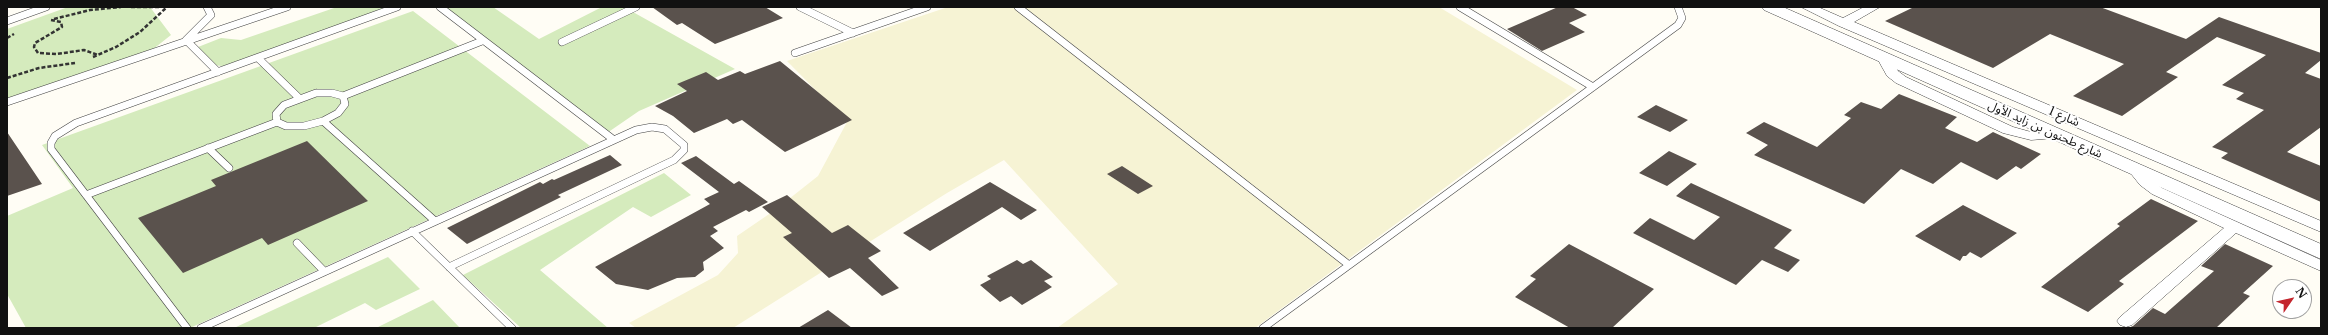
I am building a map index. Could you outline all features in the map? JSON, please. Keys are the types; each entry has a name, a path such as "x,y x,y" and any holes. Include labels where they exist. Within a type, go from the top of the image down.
{"street":[{"name":"شارع طحنون بن زايد الأول","path":"1770,7 2321,252"},
{"name":"شارع 1","path":"1807,7 2321,227"},
{"path":"1843,23 1874,7"},
{"path":"2136,170 2145,182 2158,191 2321,266"},
{"path":"2126,321 2234,227"}],"lane":[{"path":"7,21 46,7"},
{"path":"186,40 211,15 207,7"},
{"path":"7,102 186,40 287,7"},
{"path":"187,328 52,149 51,143 55,136 76,123 397,7"},
{"path":"440,7 482,41 614,140"},
{"path":"562,42 636,7"},
{"path":"800,7 853,33"},
{"path":"795,53 927,7"},
{"path":"1018,7 1349,265"},
{"path":"1460,7 1593,87"},
{"path":"1263,328 1678,25 1682,18 1678,7"},
{"path":"186,40 218,72"},
{"path":"277,122 276,114 284,105 299,98 316,93 332,93 343,96 482,41"},
{"path":"258,58 299,98"},
{"path":"86,195 277,122 286,126 304,126 323,121 338,113 345,104 343,96"},
{"path":"323,121 434,220"},
{"path":"201,328 434,220 644,128 659,128 681,141 684,150 674,160 449,267"},
{"path":"208,148 229,168"},
{"path":"412,231 512,328"},
{"path":"297,243 324,271"}],"path":[{"path":"98,55 84,50 57,54 38,53 34,48 38,40 62,27 61,22 50,20 90,10 121,7"},
{"path":"131,7 161,7"},
{"path":"92,58 140,32 167,7"},
{"path":"7,78 39,68 60,67 79,62"}],"shaded area":[{"path":"948,7 1439,7 1577,90 1255,328 1057,328 1118,284 1004,160 947,193 733,328 636,328 629,323 718,275 738,253 737,236 775,210 818,176 847,122 787,61"}],"green space":[{"path":"68,7 150,7 171,35 152,50 7,99 7,29"},
{"path":"337,7 395,7 223,66 209,65 198,47 221,38 241,40"},
{"path":"445,7 493,7 539,39 602,7 624,7 735,69 639,111 607,133"},
{"path":"413,11 590,146 190,328 26,328 7,294 7,216 73,188 42,145"},
{"path":"664,173 691,195 651,217 633,207 540,270 608,328 521,328 463,275"},
{"path":"388,257 420,289 376,310 365,303 314,328 234,328"},
{"path":"433,300 460,328 376,328"}],"building":[{"path":"652,7 765,7 783,18 715,44 682,23 677,25"},
{"path":"1558,7 1572,7 1587,15 1569,23 1585,32 1542,51 1507,29"},
{"path":"1914,7 2100,7 2186,39 2219,17 2321,53 2321,60 2305,73 2321,79 2321,127 2287,152 2321,166 2321,202 2221,158 2228,153 2212,147 2264,110 2236,99 2244,93 2222,85 2266,55 2217,37 2166,72 2178,77 2122,116 2073,96 2124,64 2050,34 1993,68 1885,21"},
{"path":"780,61 852,120 785,152 742,120 733,124 727,119 694,133 673,116 655,106 687,91 677,84 706,72 718,80 740,71 745,74"},
{"path":"1899,94 1957,117 1945,128 1977,142 1993,132 2041,154 2021,169 2016,166 1997,180 1961,162 1933,184 1901,169 1864,204 1754,155 1768,145 1746,133 1764,122 1817,147 1851,118 1844,115 1861,102 1881,109"},
{"path":"1656,105 1688,120 1670,132 1637,117"},
{"path":"7,132 42,184 7,196"},
{"path":"307,141 368,201 268,245 262,238 183,273 138,218 216,186 211,180"},
{"path":"1669,151 1697,164 1667,186 1639,173"},
{"path":"610,155 622,165 558,195 561,197 467,244 447,228 540,182 543,184 552,179 554,180"},
{"path":"696,156 734,184 739,181 768,202 749,212 746,210 713,227 718,231 710,236 724,248 703,262 704,270 695,277 677,278 648,290 616,284 595,267 710,204 704,199 719,192 681,163"},
{"path":"1122,166 1153,186 1138,194 1107,174"},
{"path":"990,182 1037,210 1021,220 1002,207 930,251 903,233"},
{"path":"1691,183 1792,230 1774,248 1800,260 1788,272 1762,260 1736,285 1633,233 1650,218 1694,240 1720,217 1676,196"},
{"path":"787,195 832,233 848,225 881,251 868,258 899,288 882,296 850,268 829,278 783,237 792,233 762,207"},
{"path":"2151,199 2198,221 2119,281 2124,284 2088,312 2041,287 2120,226 2117,224"},
{"path":"1963,205 2017,233 1981,258 1970,252 1966,256 1963,256 1960,261 1915,236"},
{"path":"1569,244 1654,289 1612,328 1570,328 1515,297 1536,279 1530,276"},
{"path":"2225,244 2273,266 2243,293 2250,296 2216,328 2128,328 2133,326 2153,308 2165,314 2214,271 2201,266"},
{"path":"1017,260 1023,264 1031,260 1053,277 1044,281 1052,287 1022,305 1011,296 1000,302 980,285 991,279 987,276"},
{"path":"828,310 852,328 798,328"}]}
